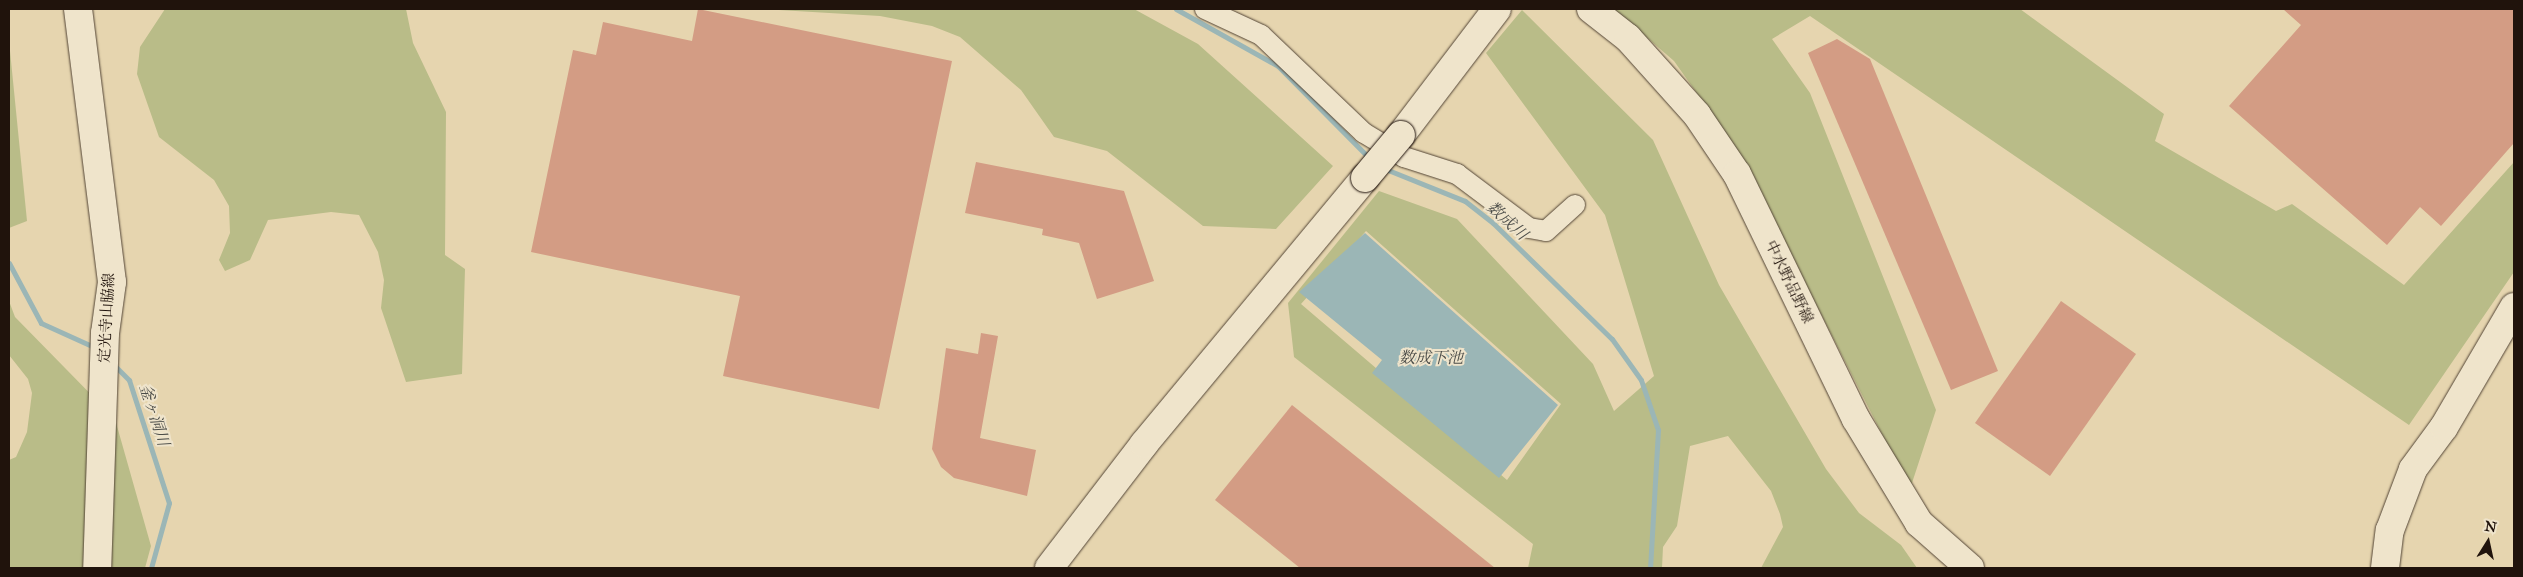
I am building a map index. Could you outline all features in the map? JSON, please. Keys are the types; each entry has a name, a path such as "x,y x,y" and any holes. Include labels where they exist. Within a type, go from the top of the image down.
{"main road":[{"name":"定光寺山脇線","path":"78,9 112,282 104,356 97,568"},
{"path":"1049,568 1144,444 1401,135 1497,9"},
{"name":"中水野品野線","path":"1591,9 1628,38 1697,115 1736,174 1866,435 1919,524 1970,568"},
{"path":"2385,568 2390,530 2413,469 2444,427 2514,307"}],"street":[{"path":"1206,9 1262,35 1364,132 1404,157 1457,174 1529,228 1546,232 1575,205"}],"green space":[{"path":"165,9 406,9 413,43 446,112 445,255 465,269 462,374 406,382 381,308 384,280 378,252 359,215 331,212 268,220 250,260 225,271 219,260 230,233 229,206 214,180 159,137 137,74 140,47"},
{"path":"762,9 1134,9 1198,44 1333,166 1276,229 1203,226 1107,151 1054,137 1021,90 960,37 932,26 880,16"},
{"path":"1614,9 2020,9 2164,114 2155,141 2276,211 2292,204 2404,285 2514,162 2514,272 2409,425 1810,16 1772,39 1810,93 1936,410 1910,489 1738,151 1674,61"},
{"path":"1522,10 1653,140 1719,285 1826,469 1859,513 1901,545 1917,568 1761,568 1783,527 1780,514 1771,491 1728,436 1690,446 1677,526 1663,547 1662,568 1528,568 1533,544 1294,357 1288,303 1379,191 1457,219 1593,364 1614,411 1654,376 1605,215 1486,53","holes":["1366,231 1561,404 1507,480 1301,304"]},
{"path":"9,41 27,221 9,228"},
{"path":"9,301 15,317 115,419 151,546 145,568 9,568 9,460 16,457 27,432 32,393 28,379 9,355"}],"water":[{"name":"数成下池","path":"1365,233 1558,405 1499,478 1372,373 1382,360 1299,292"}],"building":[{"path":"698,9 952,61 879,409 723,376 740,296 531,252 573,50 596,55 603,22 692,41"},
{"path":"2283,9 2514,9 2514,143 2441,226 2420,207 2387,245 2229,106 2301,25"},
{"path":"1837,39 1870,59 1998,371 1951,390 1808,53"},
{"path":"976,162 1124,191 1154,281 1097,299 1079,243 1042,235 1043,229 965,213"},
{"path":"2061,301 2136,354 2050,476 1975,423"},
{"path":"981,333 998,336 980,438 1036,450 1027,496 954,478 941,467 932,449 946,348 978,354"},
{"path":"1292,405 1495,568 1300,568 1215,500"}],"waterway":[{"name":"数成川","path":"1176,9 1278,66 1370,159"},
{"name":"数成川","path":"1383,168 1465,201 1493,223 1612,339 1641,380 1658,430 1650,568"},
{"name":"釜ヶ洞川","path":"9,263 41,323 96,348"},
{"name":"釜ヶ洞川","path":"113,364 129,380 169,503 151,568"}]}
